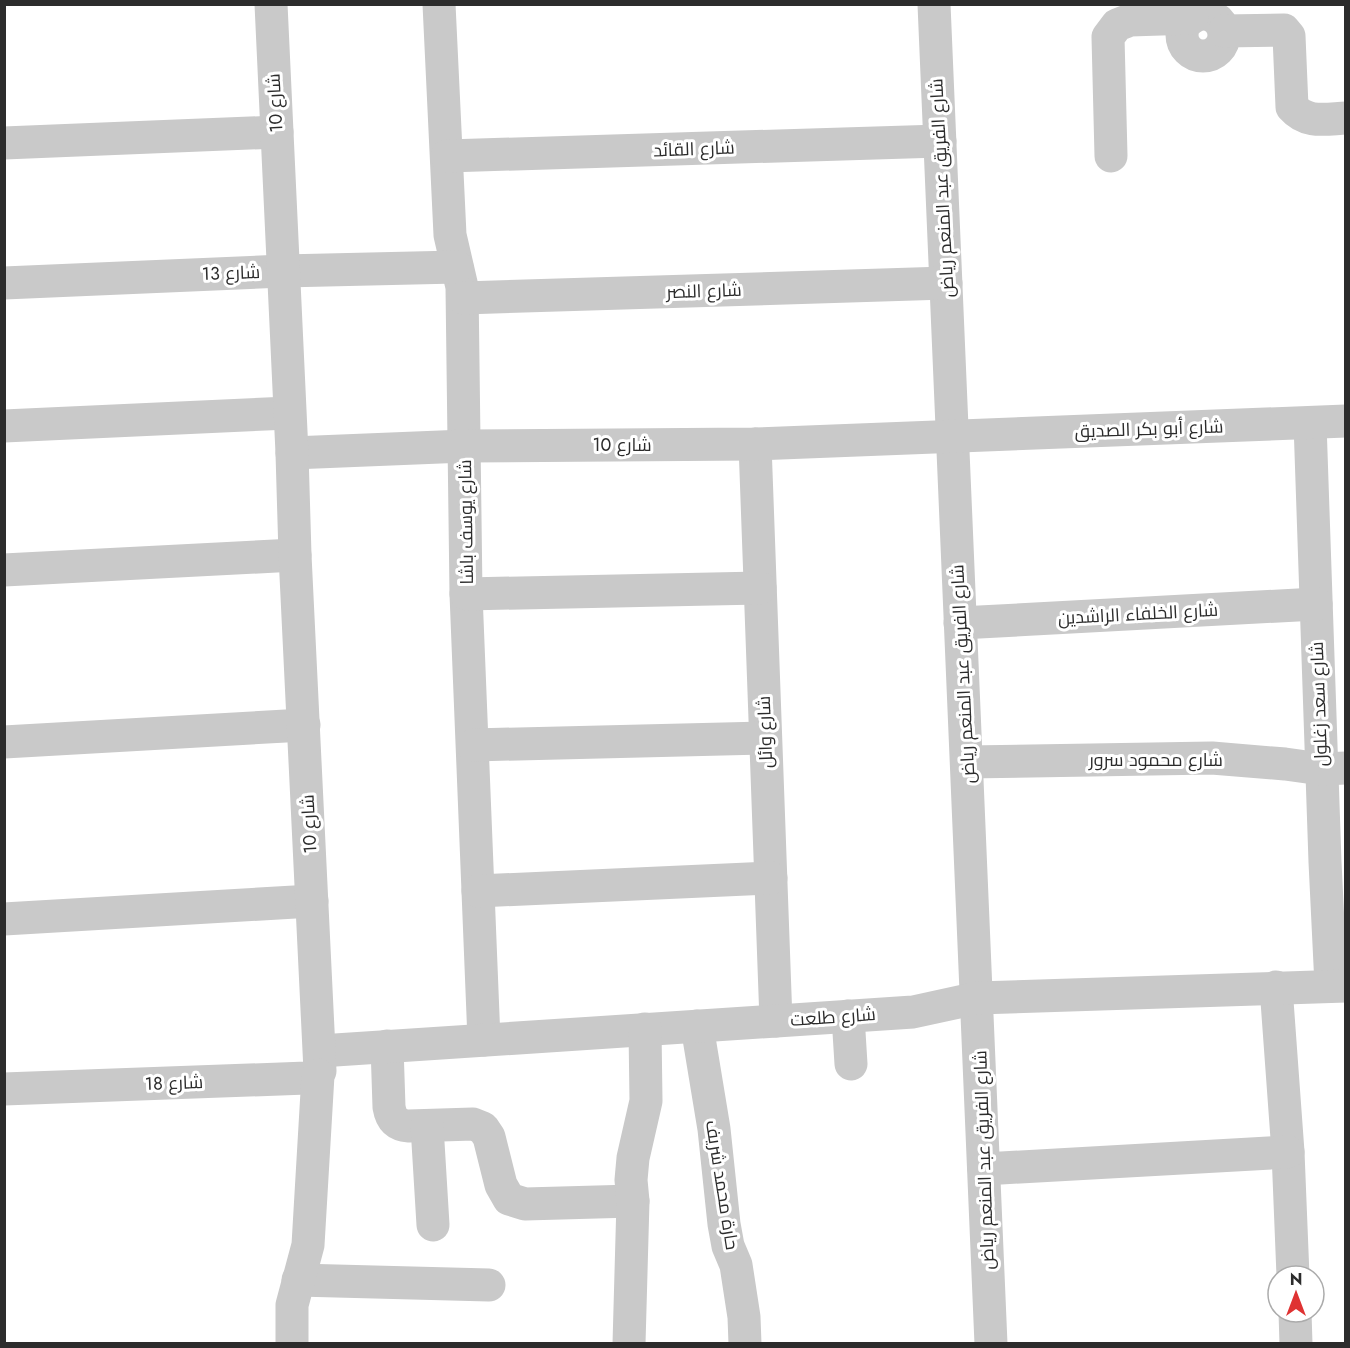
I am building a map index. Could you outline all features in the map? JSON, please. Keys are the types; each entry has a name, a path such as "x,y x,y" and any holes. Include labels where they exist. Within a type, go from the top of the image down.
{"street":[{"name":"شارع 10","path":"271,4 319,1063 308,1245 291,1305 292,1344"},
{"name":"شارع يوسف باشا","path":"439,4 450,236 460,283 465,447 466,594 484,1040"},
{"name":"شارع الفريق عبد المنعم رياض","path":"934,4 991,1344"},
{"path":"1111,156 1108,37 1117,25 1130,20 1204,17 1284,30 1289,36 1292,107 1300,116 1310,119 1346,118"},
{"path":"4,143 277,132"},
{"name":"شارع القائد","path":"447,156 940,141"},
{"name":"شارع 13","path":"4,283 283,271 460,283"},
{"name":"شارع النصر","path":"460,283 946,283"},
{"path":"4,426 289,413"},
{"name":"شارع أبو بكر الصديق","path":"952,436 1346,421"},
{"name":"شارع سعد زغلول","path":"1310,423 1316,604 1333,768 1338,986"},
{"name":"شارع 10","path":"292,453 465,447 755,444 952,436"},
{"name":"شارع وائل","path":"755,444 776,1021"},
{"path":"4,570 295,555"},
{"path":"466,594 760,588"},
{"name":"شارع الخلفاء الراشدين","path":"960,623 1316,604"},
{"path":"4,742 304,725"},
{"path":"473,746 765,738"},
{"name":"شارع محمود سرور","path":"967,762 1212,758 1333,768"},
{"path":"478,891 771,878"},
{"path":"4,919 312,901"},
{"name":"شارع طلعت","path":"319,1063 387,1046 913,1012 977,998 1338,986"},
{"path":"1276,987 1288,1152 1293,1264"},
{"path":"848,1016 851,1064"},
{"name":"حارة محمد شريف","path":"697,1026 714,1129 724,1224 728,1246 736,1265 746,1344"},
{"path":"629,1344 633,1201 631,1180 633,1158 646,1101 645,1029"},
{"path":"387,1046 390,1114 394,1121 401,1125 473,1124 483,1128 489,1137 504,1193 509,1199 517,1203 633,1201"},
{"name":"شارع 18","path":"4,1089 307,1078 319,1063"},
{"path":"427,1126 433,1226"},
{"path":"984,1169 1288,1152"},
{"path":"298,1280 489,1285"},
{"path":"1295,1324 1296,1344"}]}
